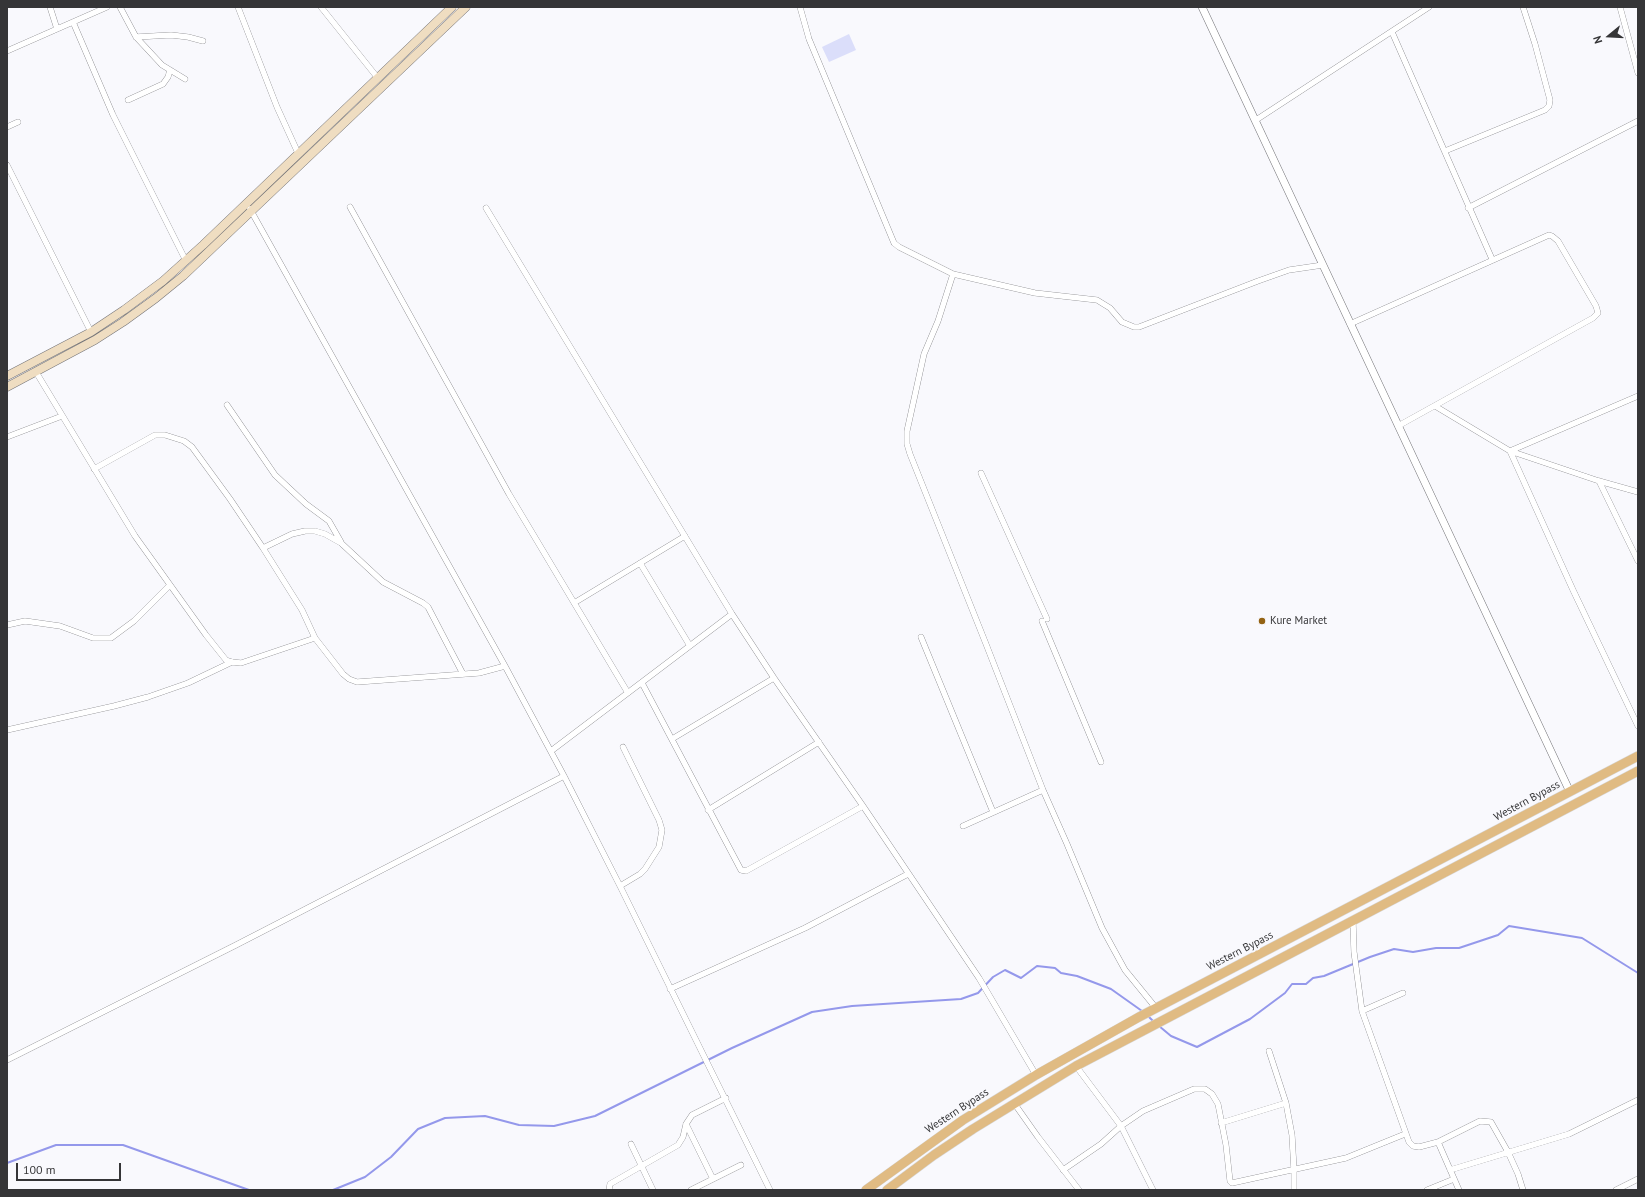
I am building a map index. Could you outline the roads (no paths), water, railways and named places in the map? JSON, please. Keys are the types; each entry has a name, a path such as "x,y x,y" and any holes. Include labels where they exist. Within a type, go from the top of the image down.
{"main road":[{"path":"7,376 91,332 144,296 186,261 452,7"},
{"path":"7,387 95,340 156,298 183,276 466,7"},
{"name":"Western Bypass","path":"866,1190 963,1120 1036,1075 1139,1017 1638,756"},
{"path":"887,1190 934,1155 1014,1103 1076,1066 1638,771"}],"street":[{"path":"50,7 58,29"},
{"path":"7,52 107,7"},
{"path":"120,7 136,37 162,65 185,79"},
{"path":"238,7 298,153"},
{"path":"321,7 377,77"},
{"path":"800,7 810,39 894,243 899,247 953,274 1035,293 1097,300 1110,308 1122,322 1134,327 1139,327 1276,274 1289,270 1323,265"},
{"path":"1202,7 1570,792"},
{"path":"1256,120 1429,7"},
{"path":"1445,151 1545,110 1550,106 1550,100 1523,7"},
{"path":"1620,7 1638,73"},
{"path":"73,22 114,115 186,261"},
{"path":"1392,32 1445,151 1468,208 1492,259"},
{"path":"136,37 171,35 203,41"},
{"path":"128,100 163,84 168,77 170,70"},
{"path":"1468,208 1638,121"},
{"path":"7,127 18,122"},
{"path":"7,165 91,332"},
{"path":"246,203 252,211 505,666 564,776 726,1098 770,1190"},
{"path":"350,207 506,488 628,693"},
{"path":"486,208 732,614 980,980 1036,1075"},
{"path":"1350,324 1545,236 1552,236 1558,241 1592,300 1598,313 1594,318 1398,426"},
{"path":"953,274 938,321 924,354 907,431 907,444 1043,790 1111,947 1125,970 1154,1010"},
{"path":"36,372 135,536 222,656 232,662"},
{"path":"1510,450 1638,396"},
{"path":"227,405 275,475 306,504 329,521 341,543"},
{"path":"1435,406 1510,450 1599,481 1638,492"},
{"path":"7,437 62,416"},
{"path":"94,469 156,435 165,435 184,441 192,447 226,493 263,548 302,610 315,638 343,674 349,679 358,682 487,672 505,666"},
{"path":"1510,450 1573,590 1638,726"},
{"path":"981,473 1045,620 1100,762"},
{"path":"1599,481 1638,561"},
{"path":"263,548 292,534 305,531 316,531 325,534 341,543 383,582 428,607 463,674"},
{"path":"574,603 685,536"},
{"path":"640,563 690,646"},
{"path":"7,625 25,621 60,626 93,638 111,638 134,621 170,585"},
{"path":"550,751 732,614"},
{"path":"921,636 993,812"},
{"path":"7,730 148,697 188,683 232,662 248,661 315,638"},
{"path":"672,739 774,678"},
{"path":"642,683 739,868 746,871 863,806"},
{"path":"708,810 819,742"},
{"path":"620,886 640,874 645,869 659,847 662,830 659,820 623,747"},
{"path":"7,1060 236,945 564,776"},
{"path":"963,826 1043,790"},
{"path":"670,989 804,928 908,874"},
{"path":"1353,921 1354,952 1362,1011 1409,1142 1413,1146 1419,1147 1438,1142 1480,1121 1491,1122 1508,1152 1518,1174 1523,1190"},
{"path":"1362,1011 1403,993"},
{"path":"1269,1051 1286,1103 1292,1135 1294,1190"},
{"path":"1076,1066 1121,1126 1153,1190"},
{"path":"1063,1170 1101,1144 1121,1126 1143,1111 1194,1090 1205,1089 1212,1094 1218,1104 1230,1181 1232,1183 1346,1158 1405,1134"},
{"path":"609,1190 610,1184 681,1142 686,1124 692,1115 726,1098"},
{"path":"1450,1170 1568,1134 1638,1100"},
{"path":"1014,1103 1079,1190"},
{"path":"1221,1123 1286,1103"},
{"path":"686,1124 713,1179"},
{"path":"1438,1142 1459,1190"},
{"path":"631,1144 654,1190"},
{"path":"691,1190 741,1165"},
{"path":"1427,1190 1454,1179"},
{"path":"1616,1190 1638,1180"}],"waterway":[{"path":"1159,1026 1171,1036 1197,1047 1250,1019 1285,993 1292,984 1306,984 1313,978 1324,976 1394,949 1413,952 1436,948 1459,948 1498,935 1509,926 1582,938 1638,973"},
{"path":"333,1190 365,1177 391,1157 418,1129 445,1118 485,1116 519,1125 554,1126 595,1116 732,1048 812,1012 852,1006 961,999 978,993 993,977 1005,970 1021,978 1037,966 1055,968 1061,973 1077,976 1111,989 1142,1011"},
{"path":"1147,1015 1154,1022"},
{"path":"7,1163 56,1145 123,1145 249,1190"}],"place":[{"name":"Kure Market","path":"1262,621"}]}
